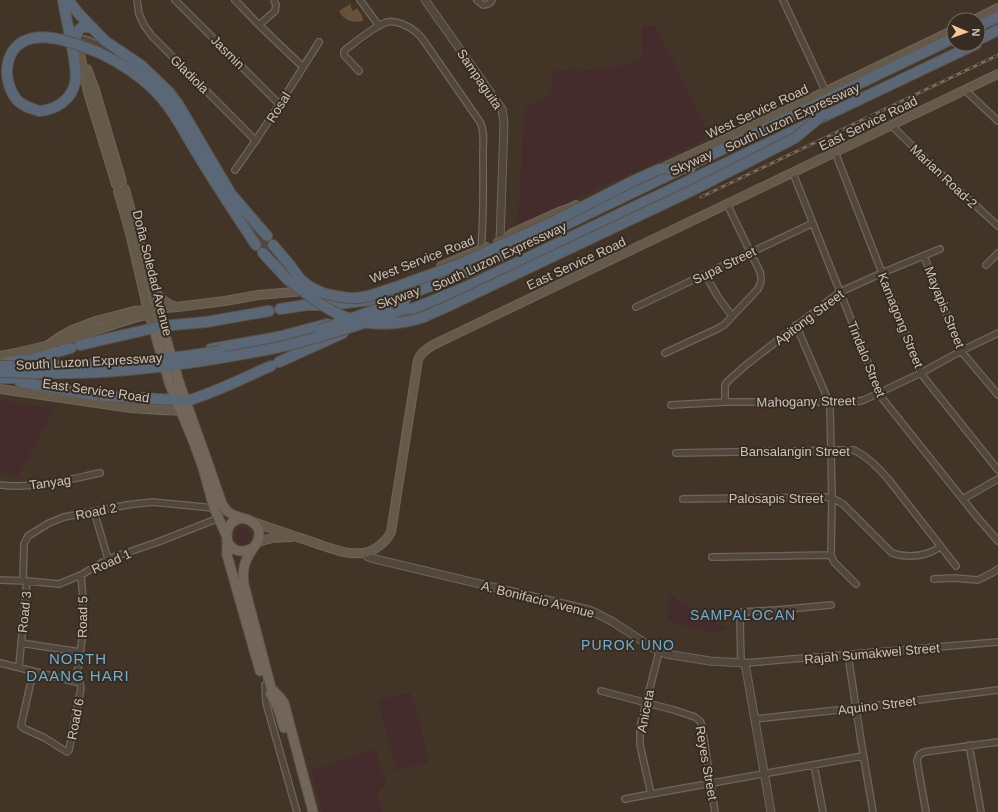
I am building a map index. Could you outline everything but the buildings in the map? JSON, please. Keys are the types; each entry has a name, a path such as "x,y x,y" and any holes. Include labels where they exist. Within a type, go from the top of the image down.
{"highway":[{"path":"64,0 75,39 76,72 75,82 72,89 65,101 47,110 39,111 27,107 16,99 8,88 4,68 8,57 14,48 23,41 42,37 55,39 77,45 100,53 119,63 141,78 167,104 256,245"},
{"path":"68,0 79,14 105,41 142,66 168,91 178,104 231,194 267,236"},
{"path":"986,22 998,17"},
{"path":"986,26 998,21"},
{"path":"75,39 80,27 93,28"},
{"path":"986,36 998,30"},
{"name":"South Luzon Expressway","path":"986,39 998,33"},
{"name":"South Luzon Expressway","path":"2,362 54,362 125,359 194,352 278,337 323,326 460,275 482,265 946,42"},
{"name":"Skyway","path":"2,362 40,366 126,362 187,356 246,347 323,329 461,278 946,46"},
{"name":"Skyway","path":"1,376 126,370 188,363 281,346 348,329 408,308 465,285 952,52"},
{"name":"South Luzon Expressway","path":"1,376 79,377 197,367 274,351 325,339 343,333 409,310 466,287 960,52"},
{"path":"263,253 288,280 315,300 345,317 370,323 402,322 423,317 696,189 795,138 824,114"},
{"path":"273,245 301,280 310,287 336,296 358,298 369,296 460,264 560,219 630,182 660,169 691,168"},
{"path":"280,309 306,305 329,305 404,296"},
{"path":"2,362 28,360 158,327 206,322 269,311"},
{"path":"1,376 39,386 100,395 181,400 200,397 217,390 343,333"}],"main road":[{"path":"986,14 998,8"},
{"name":"West Service Road","path":"158,312 177,307 291,291 348,295 373,292 481,249 503,239 512,233 709,146 826,92 946,34"},
{"name":"Doña Soledad Avenue","path":"75,39 88,92 120,186 150,283 158,312 158,327 174,384 185,411"},
{"name":"East Service Road","path":"364,553 376,548 384,542 389,537 391,532 418,360 422,352 433,345 998,74"},
{"name":"Doña Soledad Avenue","path":"120,186 149,312 158,327"},
{"path":"150,283 162,300 167,304 177,307"},
{"name":"West Service Road","path":"2,362 22,352 48,345 63,335 96,321 134,311 158,312 204,308 225,301"},
{"name":"East Service Road","path":"0,389 131,408 185,411"},
{"path":"185,411 222,504 227,511 233,515 299,538 346,552 364,553"},
{"path":"185,411 192,440 203,468 214,508 232,548 243,552 248,551 266,539 278,537 299,538"},
{"path":"242,518 236,520 228,527 227,555 265,686 278,706 308,812"},
{"path":"251,521 259,529 260,536 256,545 246,559 243,576 244,585 271,688 284,703 313,812"}],"street":[{"name":"Gladiola","path":"137,0 139,14 151,35 256,141"},
{"name":"Jasmin","path":"175,0 280,105"},
{"path":"235,0 303,67"},
{"path":"259,25 275,11 276,5 274,0"},
{"path":"360,0 379,26"},
{"name":"Sampaguita","path":"425,0 503,112 503,239"},
{"path":"478,0 485,5 492,0"},
{"path":"783,0 826,92"},
{"path":"358,71 345,56 344,52 356,41 379,26 387,22 396,22 417,32 480,122 482,129 483,160 483,231 481,249"},
{"path":"75,39 106,48 124,57 149,74 170,96 222,188 282,262 308,291"},
{"name":"Rosal","path":"235,170 280,105 319,42"},
{"path":"965,90 998,122"},
{"name":"Marian Road-2","path":"891,125 940,173 998,226"},
{"name":"Kamagong Street","path":"835,152 921,373 998,470"},
{"name":"Tindalo Street","path":"793,173 882,398 998,541"},
{"path":"665,353 724,325 761,284 762,277 760,272 727,204"},
{"name":"Supa Street","path":"636,307 813,223"},
{"name":"Apitong Street","path":"725,402 725,385 728,381 796,325 840,292 940,249"},
{"path":"986,265 998,253"},
{"name":"Mayapis Street","path":"924,256 961,350 998,395"},
{"path":"705,274 718,297 732,316"},
{"path":"796,325 829,402 830,408 832,498 831,555 834,562 856,584"},
{"name":"Mahogany Street","path":"671,405 725,402 855,402 864,400 921,373 961,350 998,333"},
{"name":"Bansalangin Street","path":"676,453 854,450 862,454 889,480 956,566"},
{"name":"Tanyag","path":"0,485 25,486 45,484 100,473"},
{"path":"963,499 998,479"},
{"name":"Palosapis Street","path":"683,499 832,498 843,504 892,553 900,556 920,555 929,553 940,547"},
{"name":"Road 2","path":"25,581 24,544 28,536 49,523 64,517 127,505 152,502 214,508"},
{"path":"94,511 108,559"},
{"name":"Road 1","path":"0,580 59,584 81,575 108,559 158,542 219,518"},
{"name":"A. Bonifacio Avenue","path":"364,553 368,557 375,560 589,610 613,622 659,652 672,656 743,663"},
{"path":"712,557 831,555"},
{"path":"934,579 954,578 978,580 998,569"},
{"name":"Road 5","path":"78,683 83,632 81,575"},
{"name":"Road 3","path":"19,667 25,581"},
{"path":"771,812 755,718 743,663 740,615 742,612 831,606"},
{"path":"21,642 80,652"},
{"name":"Rajah Sumakwel Street","path":"743,663 998,642"},
{"name":"Aniceta","path":"651,794 642,754 640,734 641,721 659,652"},
{"path":"848,655 873,812"},
{"path":"0,663 78,683"},
{"name":"Road 6","path":"33,672 21,726 46,738 67,752 69,750 81,688 78,683"},
{"path":"265,686 266,703 297,812"},
{"name":"Aquino Street","path":"755,718 856,708 998,690"},
{"name":"Reyes Street","path":"601,691 674,710 700,720 715,812"},
{"path":"926,812 917,761 919,755 924,752 998,742"},
{"path":"969,745 981,812"},
{"path":"625,800 863,756"},
{"path":"814,765 823,812"}],"shaded area":[{"path":"350,4 352,10 354,11 357,8 363,21 356,22 343,17 339,11"},
{"path":"656,26 661,42 665,44 710,137 514,227 519,206 525,108 551,94 552,71 579,69 580,71 629,64 643,58 642,27"},
{"path":"0,400 55,408 18,476 0,473"},
{"path":"243,528 250,533 251,536 246,543 243,544 236,539 235,536 240,529"},
{"path":"669,594 728,630 711,632 668,621"},
{"path":"411,692 429,762 397,771 378,700"},
{"path":"376,749 386,783 377,794 383,812 322,812 311,771"}],"railway":[{"path":"701,197 998,55"}],"district":[{"name":"SAMPALOCAN","path":"743,615"},
{"name":"PUROK UNO","path":"628,645"},
{"name":"NORTH DAANG HARI","path":"78,668"}]}
